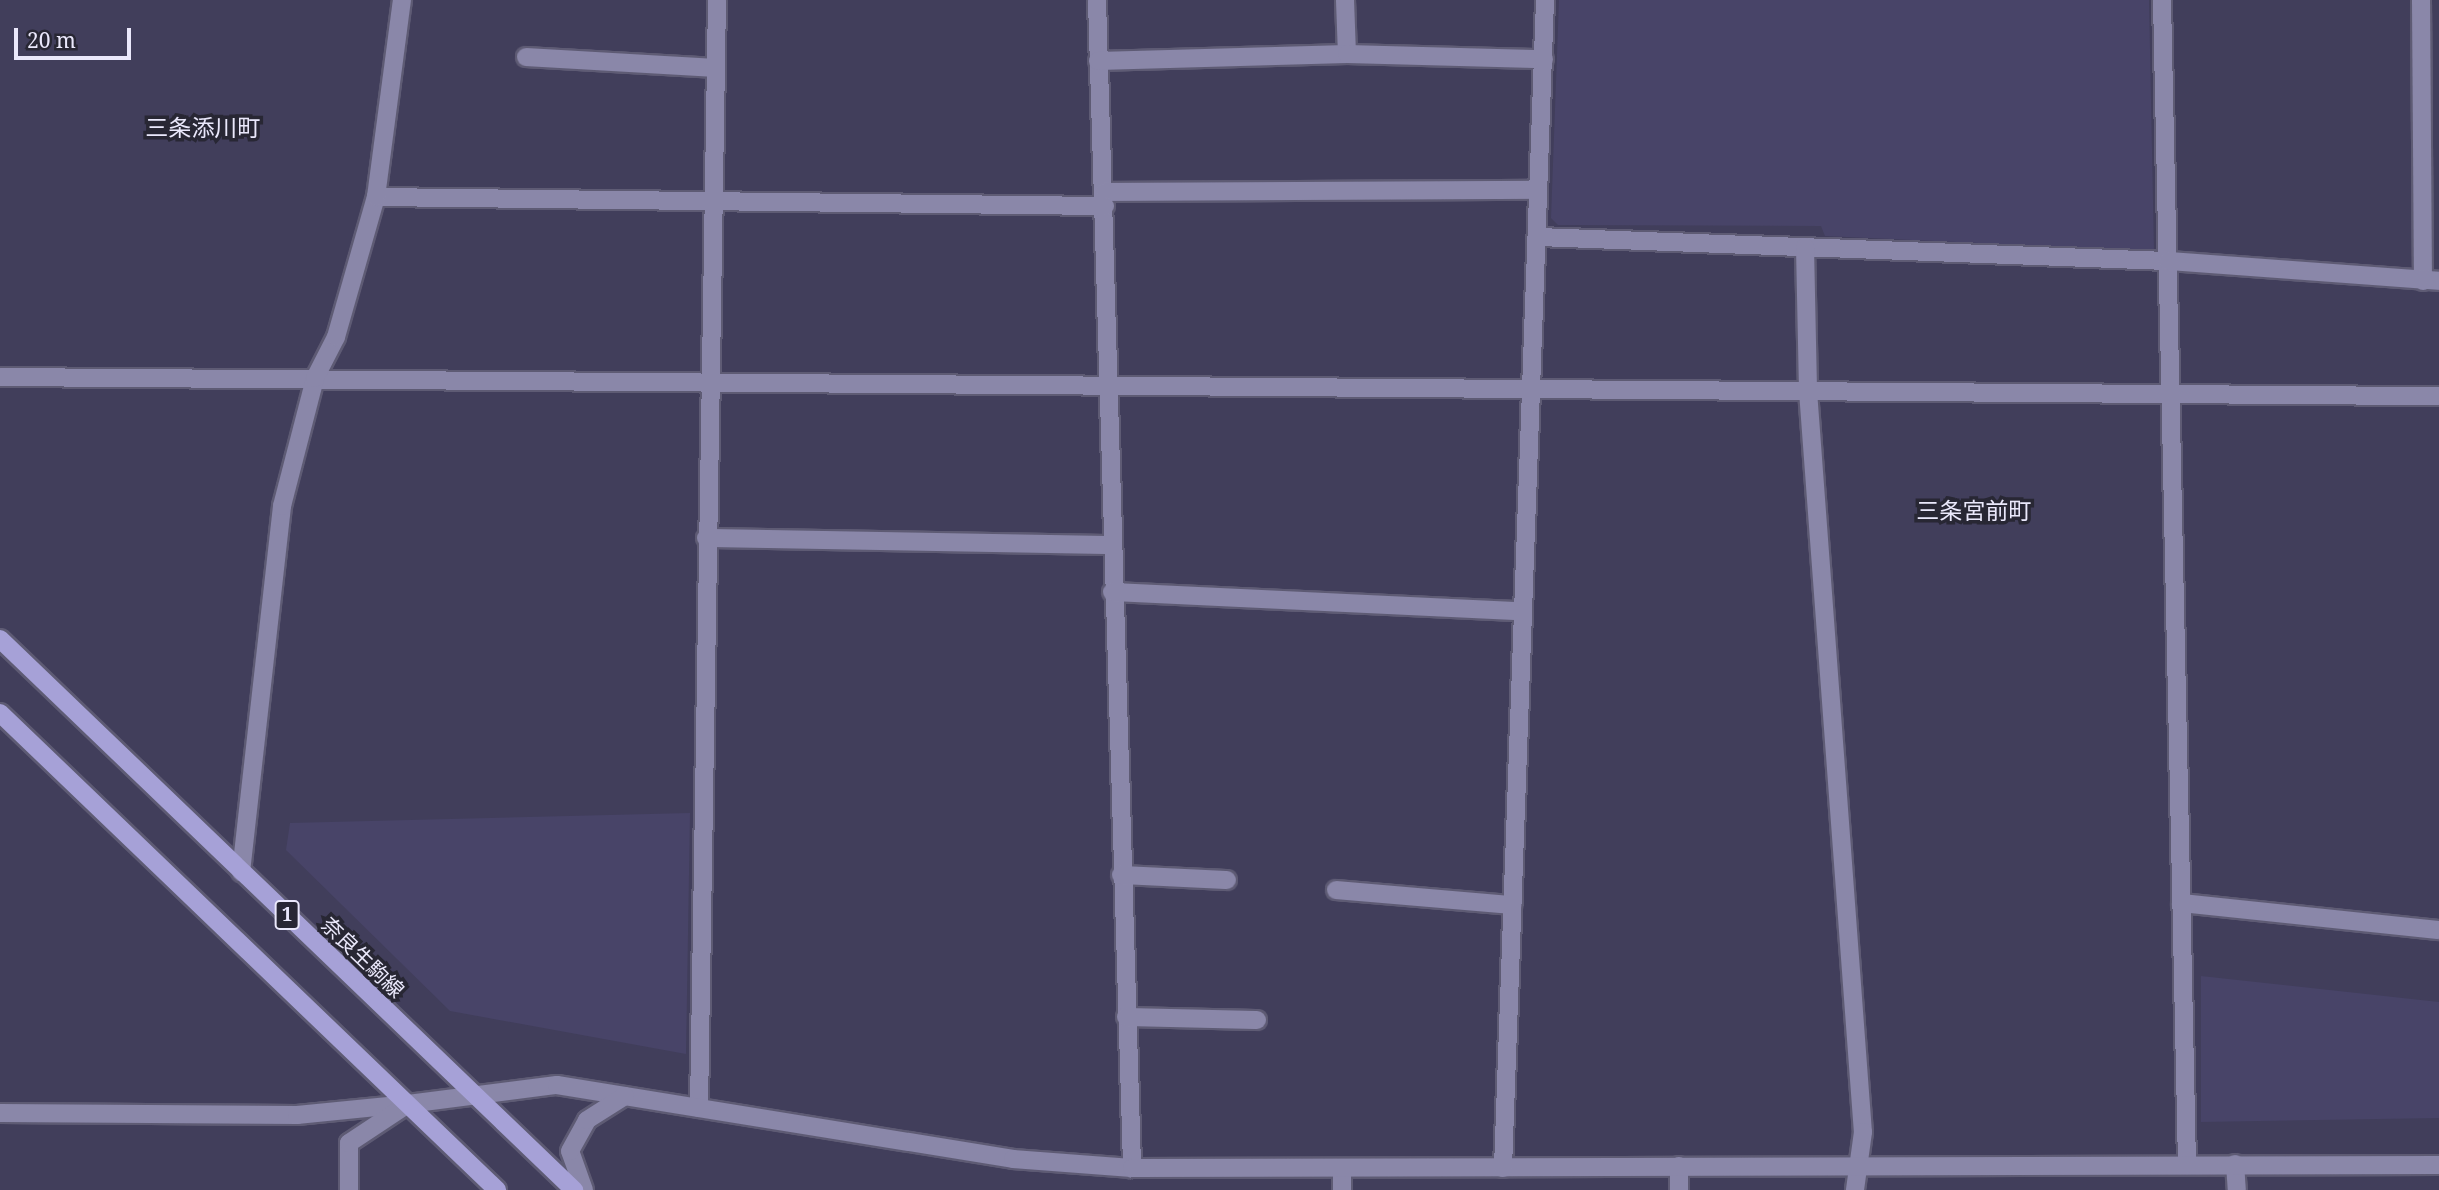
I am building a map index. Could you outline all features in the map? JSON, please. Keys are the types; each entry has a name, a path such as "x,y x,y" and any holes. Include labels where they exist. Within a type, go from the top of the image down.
{"main road":[{"name":"奈良生駒線","path":"0,639 574,1190"},
{"path":"0,713 497,1190"}],"street":[{"path":"241,872 282,506 315,378 336,337 376,197 402,0"},
{"path":"699,1108 707,379 714,205 717,0"},
{"path":"1097,0 1105,199 1112,592 1132,1168"},
{"path":"1345,0 1347,54"},
{"path":"1503,1168 1527,389 1539,237 1538,190 1545,0"},
{"path":"2162,0 2187,1163"},
{"path":"1539,237 2168,261 2431,281 2421,0"},
{"path":"1098,61 1347,54 1544,59"},
{"path":"526,57 716,68"},
{"path":"376,197 714,205 1538,190"},
{"path":"1805,247 1808,391 1863,1132 1856,1164 1855,1190"},
{"path":"0,377 707,379 1527,389 2170,391 2439,396"},
{"path":"706,538 1111,545"},
{"path":"1112,592 1522,611"},
{"path":"1121,875 1227,880"},
{"path":"1336,890 1512,905"},
{"path":"2181,903 2439,930"},
{"path":"1126,1017 1257,1020"},
{"path":"0,1113 298,1115 408,1104 470,1092 557,1085 1013,1159 1132,1168 2187,1163 2439,1165"},
{"path":"584,1190 570,1151 587,1120 625,1096"},
{"path":"349,1190 349,1143 408,1104"},
{"path":"2235,1164 2237,1190"},
{"path":"1679,1166 1679,1190"},
{"path":"1342,1168 1342,1190"}],"shaded area":[{"path":"1559,0 2149,0 2154,251 1825,236 1821,226 1558,225 1551,218"},
{"path":"690,813 686,1054 450,1011 286,850 290,823"},
{"path":"2201,976 2439,1002 2439,1118 2201,1122"}],"district":[{"name":"三条添川町","path":"203,127"},
{"name":"三条宮前町","path":"1974,510"}]}
